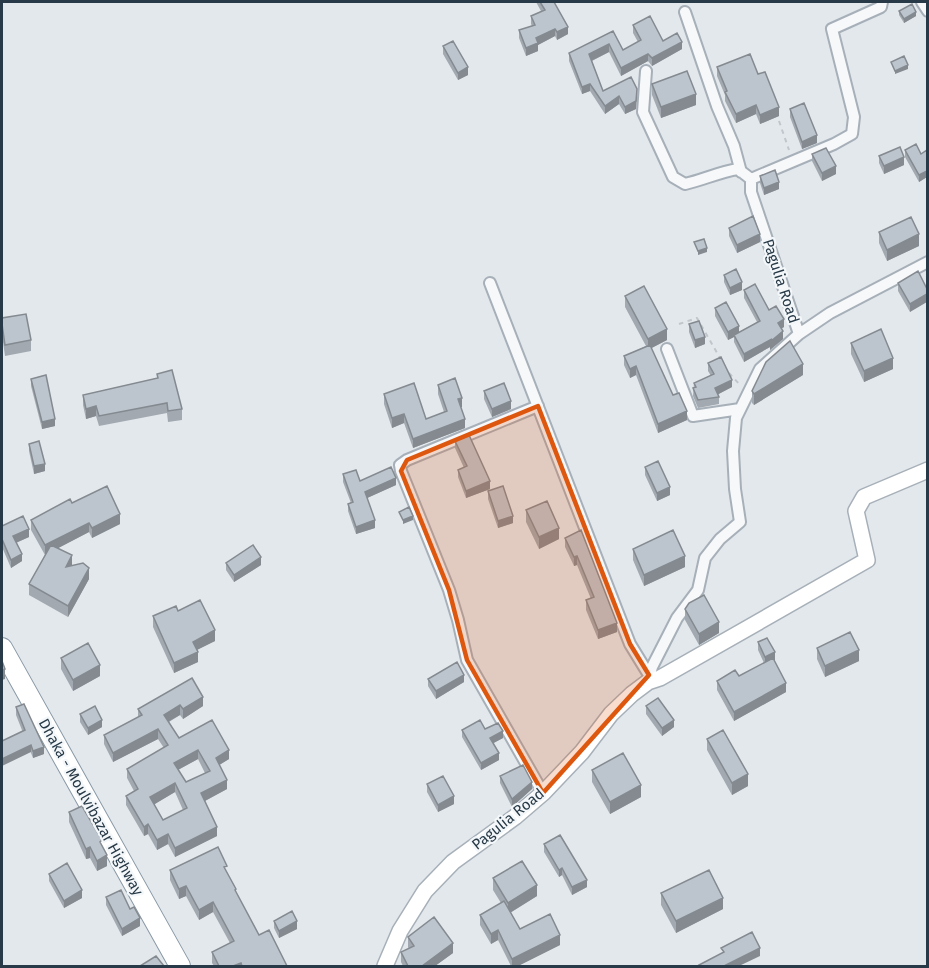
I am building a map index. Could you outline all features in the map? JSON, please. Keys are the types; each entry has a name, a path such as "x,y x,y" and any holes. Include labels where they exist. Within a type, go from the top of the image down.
{"highway":[{"name":"Dhaka - Moulvibazar Highway","path":"2,648 180,966"}],"street":[{"path":"646,72 643,112 673,177 685,184 738,169 751,179 834,144 852,134 854,117 832,28 881,7 882,2"},
{"path":"922,2 927,11"},
{"path":"685,12 717,106 734,146 741,172"},
{"name":"Pagulia Road","path":"385,966 400,930 425,891 453,862 515,817 543,793 582,752 611,714 648,679 651,667 677,618 698,590 705,558 720,539 740,522 733,451 736,418 760,369 799,334 752,192 751,179"},
{"path":"799,334 830,313 927,262"},
{"path":"490,283 630,644 648,679"},
{"path":"667,349 693,416 740,410"},
{"path":"538,406 407,460 400,465 449,590 467,660 543,793"},
{"name":"Pagulia Road","path":"648,679 660,678 867,560 856,511 864,497 927,470"}],"path":[{"path":"779,120 794,161"},
{"path":"679,324 697,318 721,360"},
{"path":"727,370 737,384 749,390"}],"highlighted area":[{"path":"538,406 630,644 649,675 543,793 467,660 449,590 401,471 407,460"}],"building":[{"path":"540,2 554,2 568,27 557,32 555,29 536,38 538,43 526,48 519,30 535,25 531,16 545,10"},
{"path":"912,4 916,12 904,19 899,11"},
{"path":"650,16 663,41 677,33 682,42 652,58 648,54 621,68 609,44 589,54 603,91 631,77 637,89 636,101 625,107 619,96 605,106 590,84 582,87 569,53 613,31 623,50 641,40 633,25"},
{"path":"453,41 468,67 458,73 443,46"},
{"path":"750,54 758,74 765,72 779,107 760,115 756,105 736,114 725,92 727,91 717,67"},
{"path":"904,56 908,65 895,71 891,62"},
{"path":"687,71 696,94 661,107 652,84"},
{"path":"804,103 817,135 802,142 790,109"},
{"path":"916,144 921,154 927,150 927,171 919,175 905,150"},
{"path":"900,147 904,157 884,166 879,156"},
{"path":"826,148 836,166 822,173 812,154"},
{"path":"775,170 779,182 764,188 760,176"},
{"path":"753,216 760,234 737,245 729,228"},
{"path":"911,217 919,234 887,250 879,232"},
{"path":"704,239 707,248 698,251 694,242"},
{"path":"736,269 742,282 730,288 724,275"},
{"path":"918,271 927,289 927,294 910,304 898,283"},
{"path":"755,284 769,310 776,306 784,319 778,323 783,331 770,342 772,339 744,354 734,335 760,321 744,290"},
{"path":"644,286 667,329 648,339 625,296"},
{"path":"726,302 739,326 728,332 715,308"},
{"path":"26,314 31,340 5,345 2,318"},
{"path":"699,321 705,337 695,340 689,324"},
{"path":"881,329 893,358 864,371 851,343"},
{"path":"790,341 803,364 754,394 752,391 766,362"},
{"path":"650,345 673,395 679,393 687,411 658,424 636,366 630,369 624,356"},
{"path":"721,357 732,380 715,388 719,397 698,400 693,388 696,387 694,383 714,374 708,363"},
{"path":"172,370 182,409 168,411 167,403 99,416 96,406 86,409 83,395 158,378 157,374"},
{"path":"46,375 55,419 42,422 31,379"},
{"path":"455,378 462,398 458,399 465,419 413,439 404,414 392,418 384,394 414,383 426,419 447,411 438,385"},
{"path":"504,383 511,401 492,409 484,391"},
{"path":"469,435 490,481 466,491 458,470 467,466 455,441"},
{"path":"39,441 45,464 34,466 29,444"},
{"path":"658,461 670,487 657,493 645,467"},
{"path":"391,467 396,478 365,492 375,520 356,527 348,504 353,502 343,474 356,470 360,481"},
{"path":"107,486 120,514 92,528 89,523 45,545 31,520 70,499 72,503"},
{"path":"503,486 513,516 498,521 488,491"},
{"path":"547,501 559,528 539,537 526,510"},
{"path":"409,507 413,516 403,520 399,512"},
{"path":"23,516 29,529 13,536 22,554 11,560 2,539 2,526"},
{"path":"581,530 617,623 598,630 586,600 594,597 577,556 574,557 565,538"},
{"path":"673,530 685,556 644,575 633,549"},
{"path":"51,545 72,555 66,567 83,563 89,568 68,606 29,584"},
{"path":"253,545 261,557 234,575 226,563"},
{"path":"704,595 719,622 699,634 685,609 689,603"},
{"path":"200,600 215,630 193,642 198,652 174,663 153,616 176,606 178,611"},
{"path":"850,632 859,650 825,666 817,648"},
{"path":"767,638 775,652 765,657 758,642"},
{"path":"88,643 100,665 73,680 61,658"},
{"path":"773,658 786,683 734,712 717,681 735,670 739,676"},
{"path":"457,662 464,675 436,691 428,679"},
{"path":"192,678 203,697 183,709 180,705 164,715 179,738 212,720 229,750 216,758 227,780 201,793 217,827 175,848 168,834 157,840 148,824 144,827 126,796 138,789 127,769 168,745 158,729 113,753 104,735 142,715 138,709","holes":["198,750 210,771 186,782 174,763","175,783 187,808 163,820 150,797"]},
{"path":"658,698 674,720 662,728 646,706"},
{"path":"24,704 44,747 33,751 31,745 2,759 2,741 25,730 16,707"},
{"path":"95,706 102,720 88,728 80,714"},
{"path":"480,720 485,729 498,723 503,731 490,738 499,753 481,763 462,730"},
{"path":"723,730 748,774 732,783 707,739"},
{"path":"623,753 641,785 610,802 592,770"},
{"path":"523,765 532,782 512,799 500,776"},
{"path":"443,776 454,796 438,805 427,784"},
{"path":"82,806 102,840 100,842 107,855 97,861 90,847 86,849 69,812"},
{"path":"560,835 587,880 572,887 562,868 559,870 544,844"},
{"path":"218,847 227,866 224,867 259,935 269,930 287,966 242,966 241,963 233,966 219,966 212,952 234,941 213,902 199,910 186,886 179,889 170,870"},
{"path":"522,861 537,885 508,903 493,878"},
{"path":"67,863 82,890 64,901 49,874"},
{"path":"709,870 723,898 676,921 661,893"},
{"path":"121,890 130,909 134,907 140,918 122,929 106,897"},
{"path":"504,901 520,929 550,914 560,935 512,959 498,930 491,934 480,915"},
{"path":"292,911 297,921 279,931 274,921"},
{"path":"434,917 453,943 422,966 408,966 401,952 414,946 408,937"},
{"path":"752,932 760,948 724,966 699,965 724,952 721,948"},
{"path":"156,956 164,966 140,966"}]}
